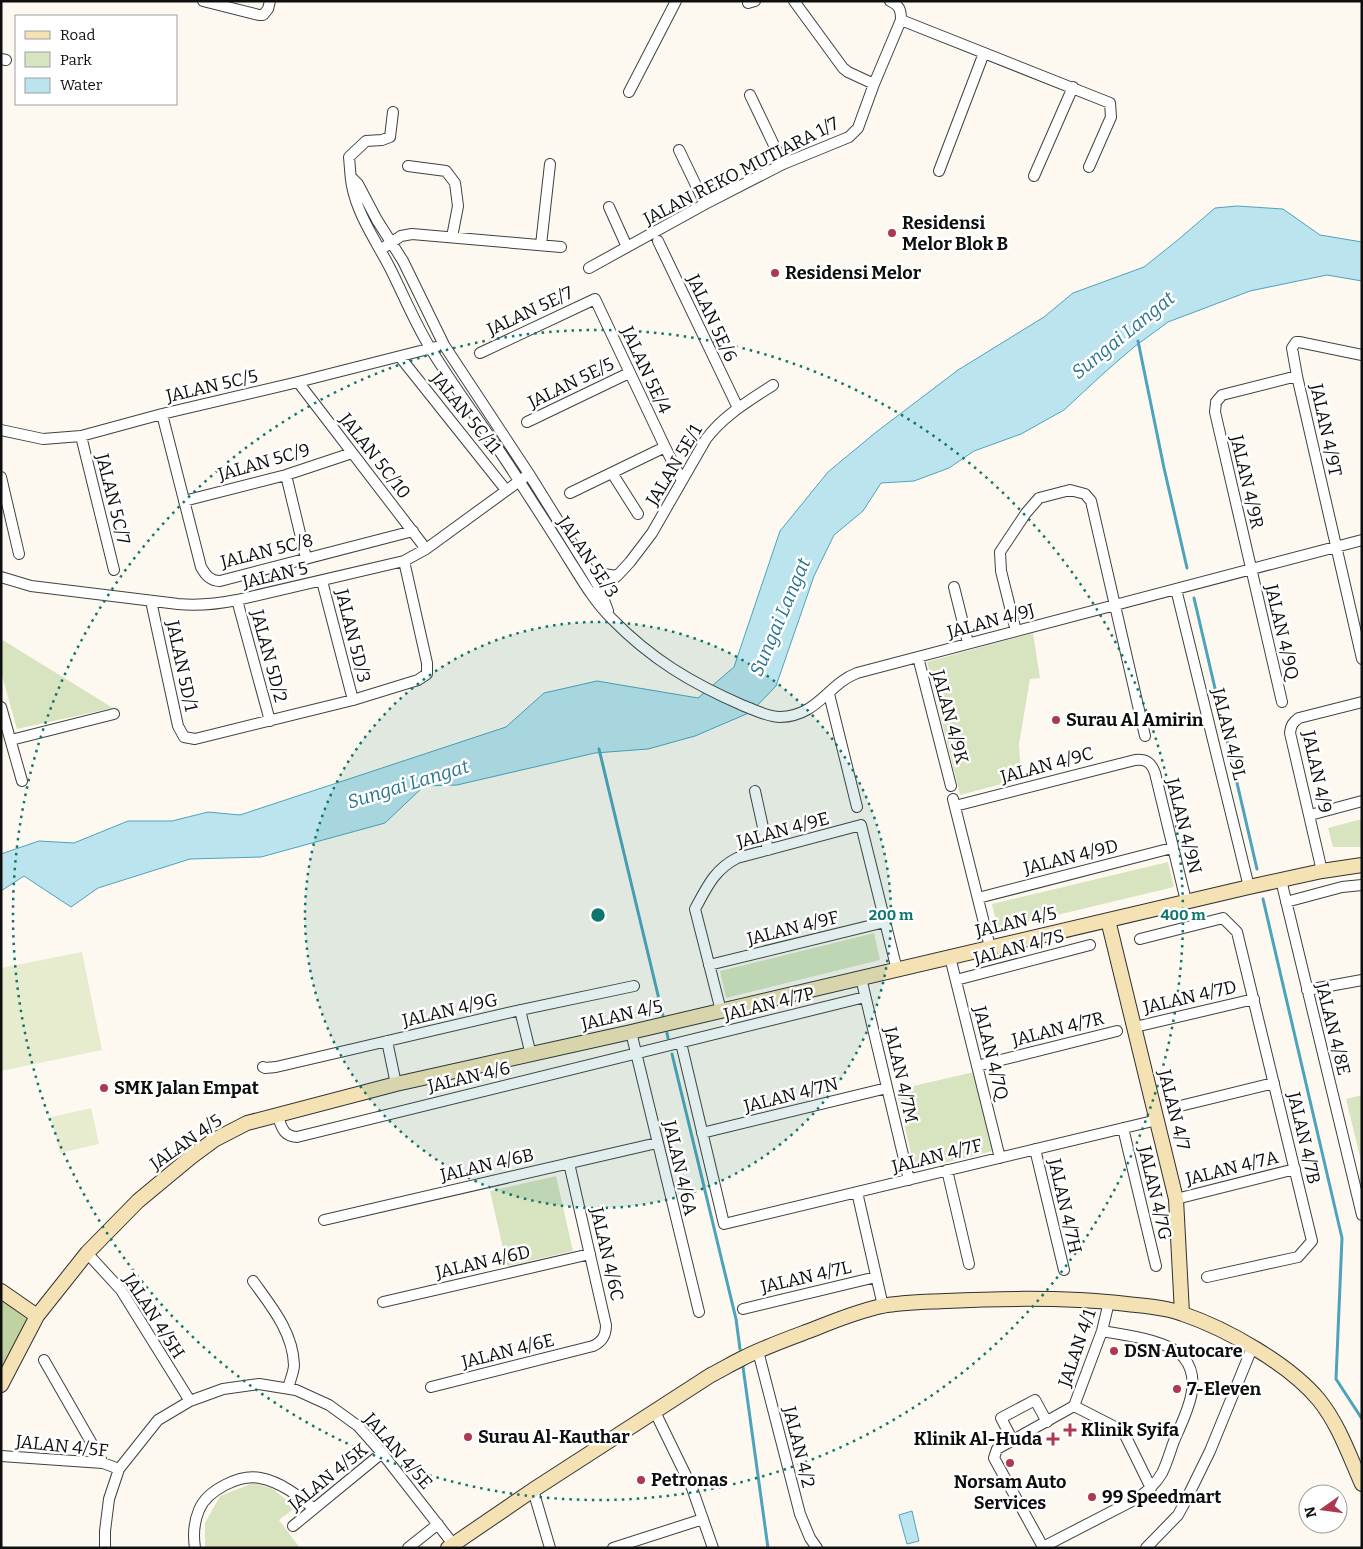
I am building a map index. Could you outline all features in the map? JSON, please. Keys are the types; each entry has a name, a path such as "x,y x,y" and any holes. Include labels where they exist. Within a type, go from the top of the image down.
{"street":[{"path":"203,1 259,15 263,15 269,5"},
{"path":"629,92 676,1"},
{"path":"794,1 844,68 848,72 874,84"},
{"path":"890,1 898,5 901,10 902,20 1110,103 1111,117 1089,167"},
{"name":"JALAN REKO MUTIARA 1/7","path":"588,268 783,164 849,137 858,128 874,84 902,20"},
{"path":"939,171 984,53"},
{"path":"1034,176 1073,87"},
{"path":"750,95 783,164"},
{"path":"351,177 349,157 366,141 390,137 393,112"},
{"path":"679,150 705,204"},
{"path":"541,245 550,164"},
{"path":"408,166 446,171 455,183 458,206 452,237"},
{"name":"JALAN 5E/3","path":"351,177 358,184 377,220 392,242 444,345 529,474 590,572 600,589 610,617"},
{"name":"JALAN 5E/3","path":"351,177 354,194 364,222 380,250 413,319 430,348 520,481 592,596 610,617"},
{"path":"609,207 627,247"},
{"path":"380,250 400,236 412,234 561,246"},
{"name":"JALAN 5E/6","path":"658,241 738,408"},
{"name":"JALAN 5E/7","path":"480,353 595,299"},
{"name":"JALAN 5E/4","path":"595,299 682,481"},
{"path":"1298,376 1292,348 1296,342 1362,355"},
{"path":"430,348 444,345"},
{"name":"JALAN 5C/5","path":"1,430 43,439 81,436 162,414 400,357 430,348"},
{"name":"JALAN 5C/11","path":"400,357 506,490"},
{"name":"JALAN 5E/5","path":"527,422 629,373"},
{"name":"JALAN 4/9T","path":"1216,402 1222,395 1298,376 1362,659"},
{"name":"JALAN 5C/10","path":"298,382 426,549"},
{"name":"JALAN 5E/1","path":"592,596 630,562 652,533 714,429 728,415 774,385"},
{"name":"JALAN 4/9R","path":"1216,402 1215,412 1250,569"},
{"name":"JALAN 5C/8","path":"162,414 202,568 204,574 214,581 412,531"},
{"name":"JALAN 5C/7","path":"81,436 114,570"},
{"name":"JALAN 5E/3","path":"570,492 665,447"},
{"name":"JALAN 5C/9","path":"184,501 286,474 352,453"},
{"path":"612,473 638,514"},
{"path":"286,474 306,558"},
{"name":"JALAN 5","path":"1,577 31,586 151,601 195,605 217,604 238,600 404,561 426,549 466,522 529,474"},
{"path":"1,477 19,554"},
{"path":"1016,631 1001,570 1000,552 1026,513 1039,498 1070,490 1085,494 1091,501 1145,736"},
{"path":"1172,590 1362,540"},
{"path":"270,721 353,700 418,680 428,674 404,561"},
{"name":"JALAN 4/9Q","path":"1250,569 1282,702"},
{"path":"590,572 614,578"},
{"name":"JALAN 5E/1","path":"604,602 614,578"},
{"name":"JALAN 5D/3","path":"322,581 353,700"},
{"path":"954,587 968,643"},
{"name":"JALAN 4/9J","path":"610,617 643,648 673,670 697,684 766,715 778,717 792,715 814,706 850,676 1172,590"},
{"name":"JALAN 4/9L","path":"1172,590 1249,887"},
{"name":"JALAN 5D/2","path":"238,600 270,721"},
{"name":"JALAN 5D/1","path":"151,601 178,726 184,737 195,739 270,721"},
{"name":"JALAN 4/9K","path":"918,657 951,786"},
{"path":"828,694 857,807"},
{"name":"JALAN 4/9","path":"1322,871 1290,732 1291,727 1293,722 1299,718 1362,702"},
{"path":"1,707 22,780"},
{"path":"11,740 114,714"},
{"name":"JALAN 4/9C","path":"990,947 954,802 1135,760 1142,759 1147,761"},
{"name":"JALAN 4/9N","path":"1147,761 1155,773 1186,901"},
{"path":"754,791 768,850"},
{"path":"1310,815 1362,801"},
{"name":"JALAN 4/9E","path":"721,1011 694,909 716,872 737,858 862,825 897,970"},
{"name":"JALAN 4/9D","path":"978,898 1172,848"},
{"name":"JALAN 4/5","path":"1,1385 38,1316 87,1253 138,1201 191,1157 214,1140 247,1123 396,1084 631,1032 1186,901 1362,864"},
{"name":"JALAN 4/8E","path":"1281,880 1362,1215"},
{"path":"1286,902 1342,887 1362,885"},
{"name":"JALAN 4/7B","path":"1140,939 1223,918 1237,932 1312,1241 1298,1257 1207,1277"},
{"name":"JALAN 4/7","path":"1108,920 1176,1198 1182,1313"},
{"name":"JALAN 4/9F","path":"709,965 885,922"},
{"name":"JALAN 4/7S","path":"956,980 1090,945"},
{"name":"JALAN 4/7Q","path":"950,957 1000,1158"},
{"name":"JALAN 4/7M","path":"861,978 909,1180"},
{"path":"1307,990 1362,980"},
{"name":"JALAN 4/9G","path":"263,1067 276,1067 520,1010 634,986"},
{"name":"JALAN 4/7P","path":"681,1043 866,997"},
{"name":"JALAN 4/7D","path":"1134,1027 1254,999"},
{"name":"JALAN 4/9G","path":"520,1010 531,1055"},
{"name":"JALAN 4/6A","path":"631,1032 699,1312"},
{"name":"JALAN 4/7R","path":"978,1066 1117,1032"},
{"name":"JALAN 4/9G","path":"387,1041 396,1084"},
{"path":"681,1043 702,1133"},
{"name":"JALAN 4/6","path":"277,1115 285,1134 297,1136 681,1043"},
{"path":"1180,1106 1274,1083"},
{"name":"JALAN 4/7N","path":"702,1133 887,1088"},
{"name":"JALAN 4/7F","path":"702,1133 724,1224 1157,1120"},
{"name":"JALAN 4/7G","path":"1123,1128 1156,1266"},
{"name":"JALAN 4/6B","path":"324,1220 657,1142"},
{"name":"JALAN 4/7H","path":"1035,1149 1064,1270"},
{"name":"JALAN 4/6C","path":"569,1163 606,1325 603,1339 598,1344 592,1346"},
{"name":"JALAN 4/7A","path":"1176,1198 1295,1169"},
{"path":"947,1170 969,1264"},
{"name":"JALAN 4/7L","path":"857,1192 883,1306"},
{"name":"JALAN 4/5H","path":"87,1253 121,1290 190,1400"},
{"name":"JALAN 4/6D","path":"383,1302 590,1254"},
{"name":"JALAN 4/7L","path":"742,1309 876,1277"},
{"path":"253,1281 279,1317 290,1340 294,1366 288,1388"},
{"path":"1,1291 38,1316"},
{"path":"451,1546 533,1490 711,1375 742,1358 840,1318 883,1306 974,1300 1045,1299 1110,1302 1147,1306 1182,1313 1252,1348 1276,1362 1297,1379 1318,1400 1336,1424 1362,1484"},
{"name":"JALAN 4/1","path":"1043,1546 994,1458 997,1450 1074,1406 1102,1331 1110,1302"},
{"path":"1043,1546 1138,1498 1150,1488 1161,1474 1190,1400 1192,1385 1190,1370 1184,1358 1176,1351 1154,1342 1102,1331"},
{"name":"JALAN 4/6E","path":"431,1387 592,1346"},
{"path":"1146,1548 1178,1515 1184,1504 1210,1451 1252,1348"},
{"name":"JALAN 4/2","path":"758,1351 800,1514 810,1538 817,1548"},
{"path":"44,1360 103,1463"},
{"name":"JALAN 4/5E","path":"105,1548 109,1499 119,1469 158,1420 190,1400 222,1389 259,1384 296,1390 330,1405 358,1426 382,1452 438,1524 451,1546"},
{"path":"1013,1441 1001,1418 1035,1400 1047,1422"},
{"path":"1074,1406 1123,1431 1150,1488"},
{"path":"655,1412 692,1488 714,1548"},
{"name":"JALAN 4/5K","path":"293,1526 382,1452"},
{"name":"JALAN 4/5F","path":"1,1456 103,1463 119,1469"},
{"path":"196,1548 194,1531 199,1508 207,1498 234,1480 251,1476 272,1481 287,1488 313,1508"},
{"path":"533,1490 550,1548"},
{"path":"613,1548 703,1519"},
{"path":"408,1548 438,1524"}],"green space":[{"path":"1033,633 1040,678 1030,679 1019,744 1021,779 960,795 927,662"},
{"path":"1,639 113,708 17,729 1,672"},
{"path":"1362,819 1362,847 1333,847 1328,828"},
{"path":"1168,862 1174,887 998,929 992,904"},
{"path":"874,933 880,960 726,998 720,971"},
{"path":"82,952 102,1050 1,1071 1,968"},
{"path":"974,1072 993,1151 915,1170 896,1090"},
{"path":"1362,1095 1362,1165 1346,1099"},
{"path":"91,1108 99,1144 60,1153 51,1117"},
{"path":"556,1176 573,1251 507,1266 490,1191"},
{"path":"1,1300 27,1319 1,1374"},
{"path":"253,1483 271,1488 296,1507 279,1520 300,1548 205,1548 205,1523 220,1496"}],"water":[{"name":"Sungai Langat","path":"1237,206 1283,209 1320,235 1362,242 1362,281 1327,275 1250,291 1168,322 1134,347 1064,410 1021,434 974,451 949,468 914,481 881,483 863,511 834,535 814,576 776,686 751,712 695,736 648,749 595,753 457,785 424,786 385,823 261,857 190,859 98,888 71,907 24,876 1,891 1,854 39,841 74,843 128,821 172,821 208,812 240,815 506,727 544,693 597,681 698,698 734,667 780,531 828,472 875,433 958,370 1044,317 1073,293 1144,267 1215,208"},
{"path":"912,1511 919,1541 907,1544 899,1515"}],"waterway":[{"name":"Sungai Langat","path":"1138,341 1187,568"},
{"path":"1194,598 1257,869"},
{"path":"599,749 663,1016"},
{"path":"1263,899 1342,1238 1336,1379 1362,1419"},
{"path":"667,1033 668,1038"},
{"path":"672,1054 736,1319 740,1349"},
{"path":"743,1367 768,1548"}],"place":[{"name":"Residensi Melor Blok B","path":"892,233"},
{"name":"Residensi Melor","path":"775,273"},
{"name":"Surau Al Amirin","path":"1056,720"},
{"name":"SMK Jalan Empat","path":"104,1088"},
{"name":"DSN Autocare","path":"1114,1351"},
{"name":"7-Eleven","path":"1177,1389"},
{"name":"Klinik Syifa","path":"1070,1430"},
{"name":"Surau Al-Kauthar","path":"468,1437"},
{"name":"Klinik Al-Huda","path":"1053,1439"},
{"name":"Norsam Auto Services","path":"1010,1463"},
{"name":"Petronas","path":"641,1480"},
{"name":"99 Speedmart","path":"1092,1497"}]}
